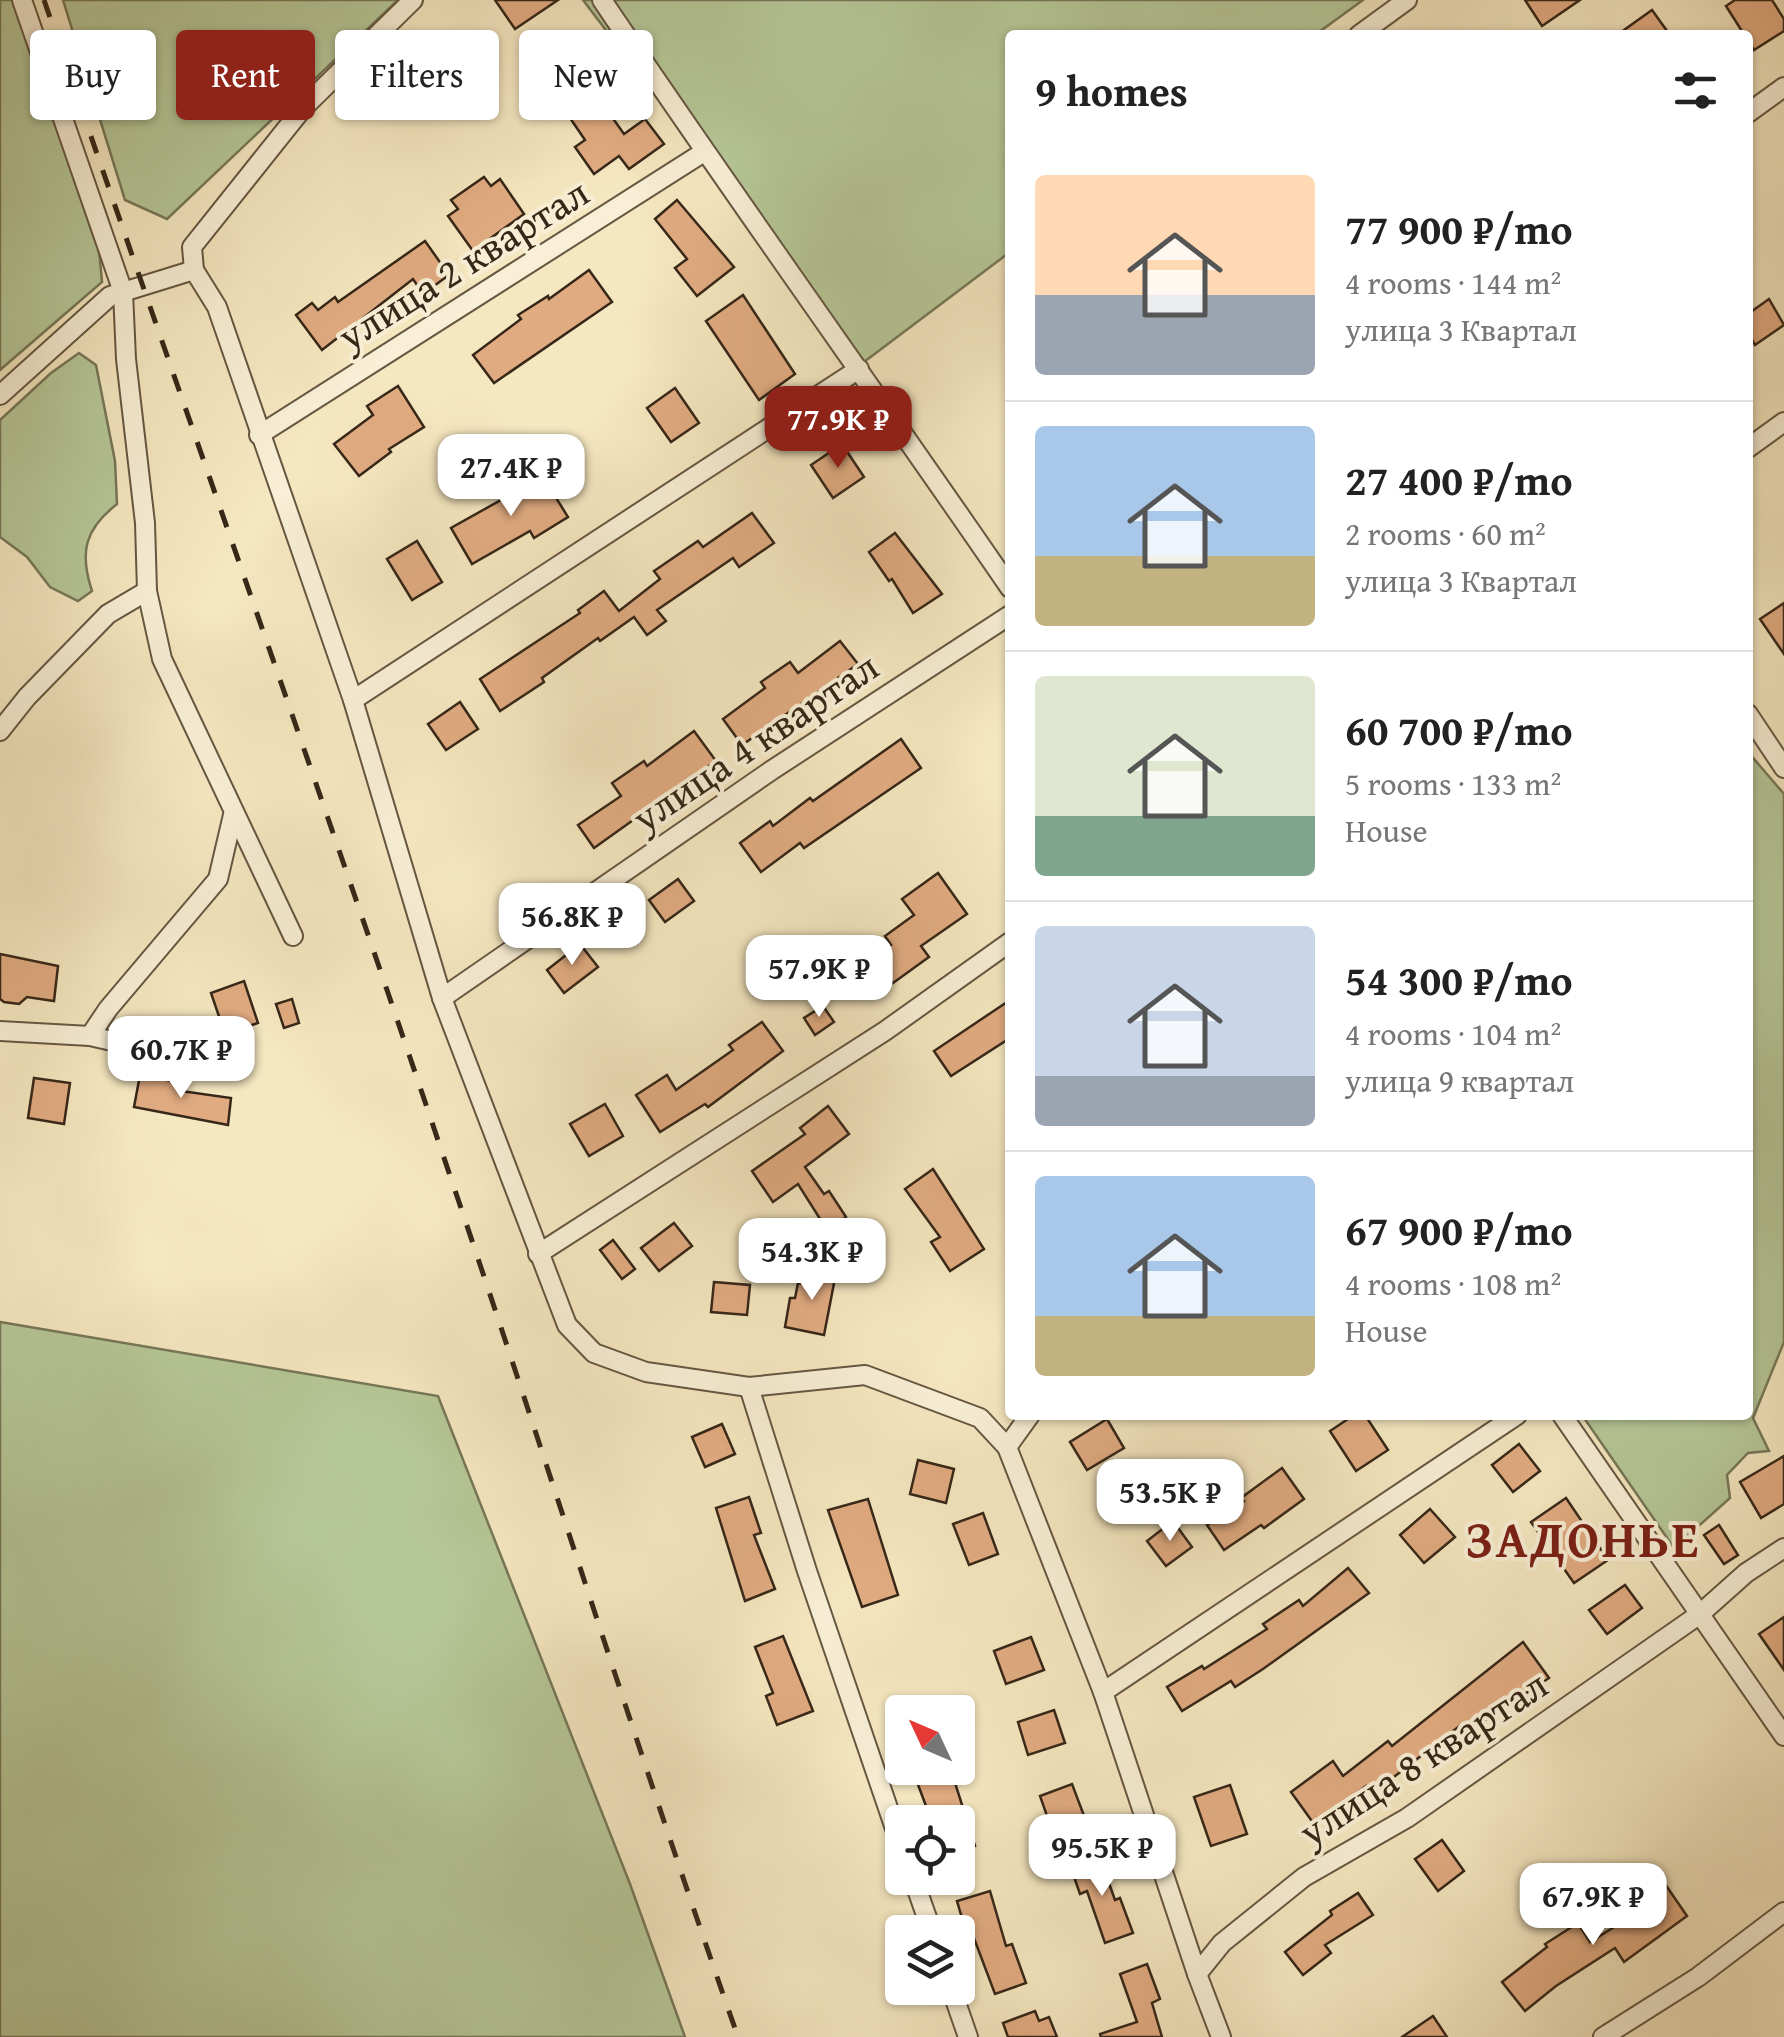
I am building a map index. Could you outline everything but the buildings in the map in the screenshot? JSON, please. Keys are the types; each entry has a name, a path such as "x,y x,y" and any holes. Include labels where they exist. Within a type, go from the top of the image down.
{"street":[{"path":"22,0 123,292 148,592 162,659 293,936"},
{"path":"413,0 304,108 192,247 194,270 217,307 258,435 353,700 442,998 566,1325 594,1353 646,1372 749,1387 864,1376 980,1418 1007,1448 1103,1692 1221,2037"},
{"path":"602,0 1005,581"},
{"path":"1366,30 1407,0"},
{"path":"1753,109 1784,87"},
{"name":"улица 2 квартал","path":"258,435 704,152"},
{"path":"0,395 110,296 194,270"},
{"path":"353,700 859,369"},
{"path":"1753,444 1784,422"},
{"path":"0,731 26,696 108,614 148,592"},
{"name":"улица 4 квартал","path":"442,998 772,770 1005,618"},
{"path":"1753,722 1784,768"},
{"path":"90,1036 108,1009 218,880 233,815"},
{"path":"538,1254 885,1031 1005,946"},
{"path":"0,1030 90,1036 208,1063"},
{"path":"749,1387 806,1571 887,1805"},
{"path":"1007,1448 1027,1420"},
{"path":"1103,1692 1511,1420"},
{"path":"1565,1420 1784,1736"},
{"name":"улица 8 квартал","path":"1197,1974 1222,1944 1304,1877 1407,1818 1700,1614 1746,1573 1784,1548"},
{"path":"1603,2037 1698,1977 1784,1912"},
{"path":"956,2005 968,2037"}],"green space":[{"path":"0,0 15,0 30,43 30,120 57,120 98,238 102,282 0,370"},
{"path":"63,0 398,0 366,30 335,30 335,60 315,79 315,30 176,30 176,120 271,120 167,219 125,200 100,120 156,120 156,30 72,30"},
{"path":"583,0 1363,0 1322,30 1005,30 1005,256 860,365 653,92 653,30 606,30"},
{"path":"79,353 96,365 115,461 117,504 92,532 86,564 92,591 78,601 50,587 27,557 0,537 0,420"},
{"path":"1753,758 1784,794 1784,1342 1753,1418"},
{"path":"0,1322 438,1396 630,1884 685,2037 0,2037"},
{"path":"1753,1418 1769,1451 1748,1453 1727,1475 1730,1498 1674,1548 1585,1420"}],"railway":[{"path":"44,0 394,1010 738,2037"}],"district":[{"name":"ЗАДОНЬЕ","path":"1583,1539"}]}
